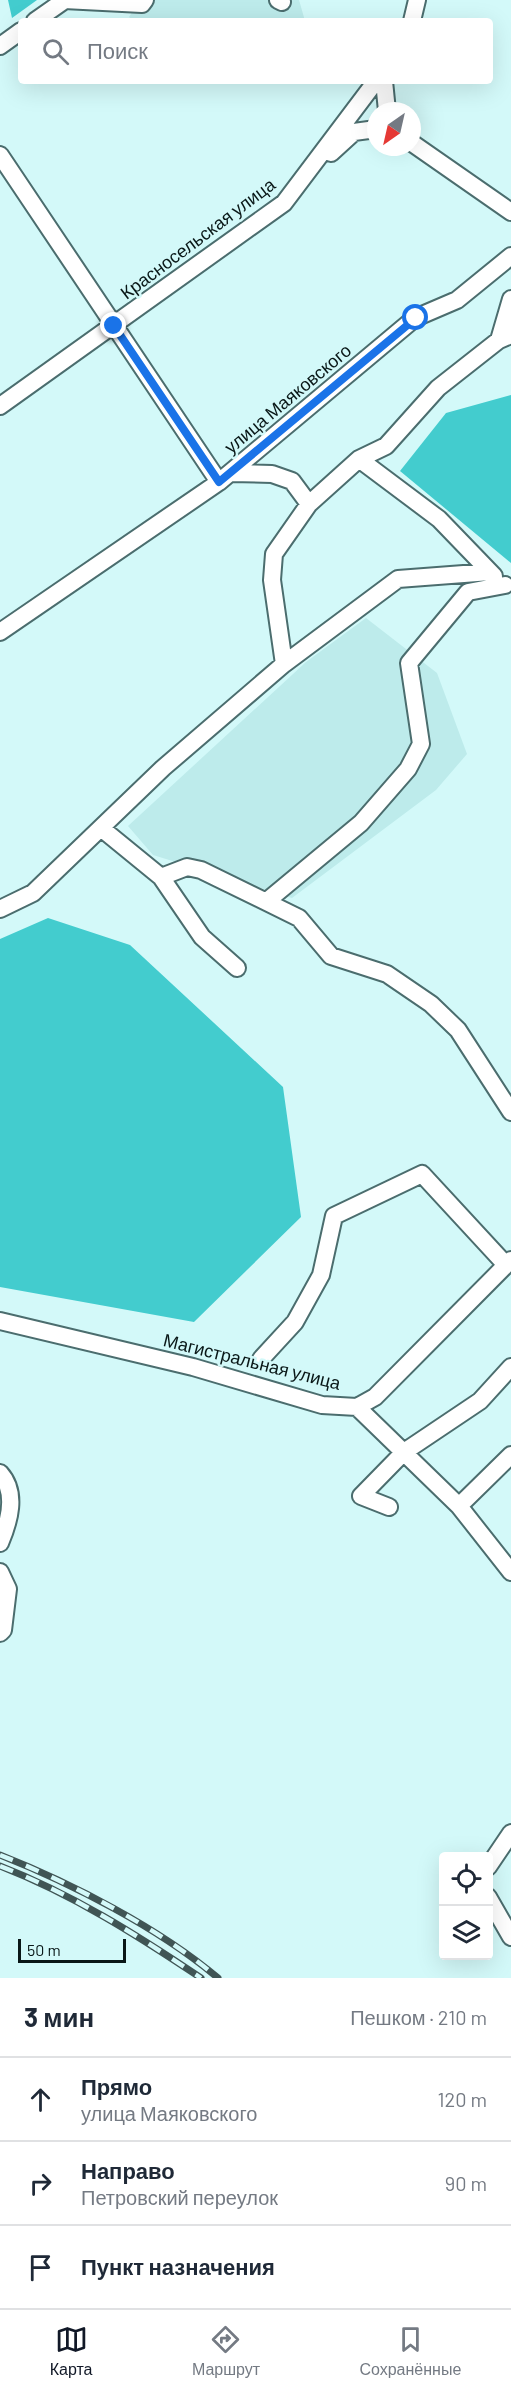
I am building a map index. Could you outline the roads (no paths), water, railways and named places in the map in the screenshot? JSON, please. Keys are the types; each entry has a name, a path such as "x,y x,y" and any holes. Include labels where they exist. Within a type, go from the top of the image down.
{"street":[{"path":"40,18 64,0 142,4 144,0"},
{"path":"413,18 417,0"},
{"path":"0,46 18,33"},
{"name":"Красносельская улица","path":"0,406 284,203 374,84"},
{"path":"384,84 386,102"},
{"name":"Красносельская улица","path":"300,182 354,132 367,130"},
{"path":"421,149 511,212"},
{"path":"0,156 114,326 224,478 272,474 292,481 309,504"},
{"name":"улица Маяковского","path":"0,632 224,478 416,318 456,300 511,256"},
{"path":"284,664 272,580 274,554 309,504 359,459 386,446 438,388 505,337 511,299"},
{"path":"359,459 440,519 508,588"},
{"path":"0,909 33,893 163,768 284,664 398,579 490,572"},
{"path":"267,902 361,823 408,769 421,744 409,663 468,592 508,588"},
{"path":"101,828 161,877 202,937 237,968"},
{"path":"161,877 187,867 201,870 299,918 331,956 387,974 431,1004 458,1030 511,1112"},
{"path":"261,1359 296,1322 321,1275 333,1216 422,1174 508,1263"},
{"name":"Магистральная улица","path":"0,1321 193,1367 322,1404 357,1407 375,1397 508,1263"},
{"path":"388,1507 361,1497 404,1452 480,1401 511,1367"},
{"path":"357,1407 459,1506 511,1572"},
{"path":"459,1506 511,1455"},
{"path":"0,1473 4,1478 11,1503 9,1523 0,1543"},
{"path":"0,1572 8,1589 3,1630 0,1633"},
{"path":"493,1861 511,1833"},
{"path":"493,1904 511,1937"}],"railway":[{"path":"0,1855 56,1879 114,1908 169,1942 218,1978"},
{"path":"0,1866 53,1889 104,1916 201,1978"}]}
